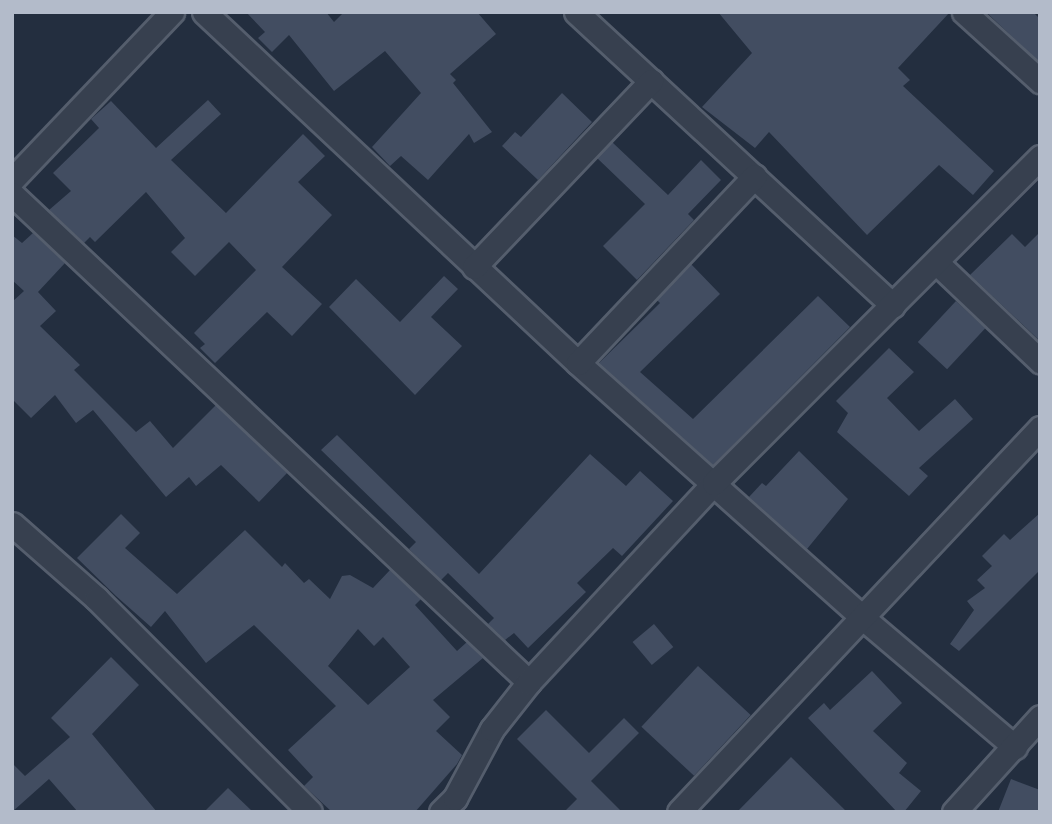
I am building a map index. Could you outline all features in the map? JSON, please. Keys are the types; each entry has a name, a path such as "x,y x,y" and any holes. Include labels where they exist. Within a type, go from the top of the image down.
{"street":[{"path":"14,171 172,12"},
{"path":"204,12 578,363 864,620 1015,747"},
{"path":"576,12 894,306"},
{"path":"964,12 1040,80"},
{"path":"474,267 651,81"},
{"path":"441,812 455,798 492,729 529,682 713,483 894,306 1040,157"},
{"path":"578,363 755,176"},
{"path":"12,194 529,682"},
{"path":"936,262 1040,361"},
{"path":"679,812 864,620 1040,428"},
{"path":"12,524 97,599 310,812"},
{"path":"954,812 1040,717"}],"building":[{"path":"246,12 326,12 334,22 344,12 477,12 496,34 450,74 456,80 453,83 492,132 474,143 469,134 428,180 401,156 390,166 372,147 421,93 385,51 334,91 289,35 272,52 258,38 265,32"},
{"path":"718,12 950,12 898,68 910,80 903,86 994,171 973,195 939,165 867,235 769,132 755,148 702,107 752,53"},
{"path":"986,12 1033,12 1040,19 1039,62"},
{"path":"562,93 592,122 538,180 502,146 515,132 521,137"},
{"path":"208,100 221,114 171,160 226,213 303,134 325,156 298,182 332,215 282,267 322,304 292,336 267,312 215,363 200,348 205,344 194,333 256,270 229,242 195,276 171,252 185,238 146,192 95,242 90,237 84,243 49,210 71,191 53,173 99,128 91,119 111,101 156,148"},
{"path":"612,142 668,195 701,160 721,180 688,214 694,220 637,280 603,246 645,204 597,158"},
{"path":"1040,232 1040,341 970,275 1012,234 1025,247"},
{"path":"33,233 65,263 38,292 56,311 40,326 80,365 74,370 136,432 150,421 173,448 216,405 287,473 259,502 221,465 196,486 189,477 166,497 93,410 76,423 55,395 31,418 12,399 12,302 24,291 12,280 12,235 22,243"},
{"path":"691,264 720,294 640,372 693,419 818,296 850,327 713,465 599,363 660,303 657,300"},
{"path":"444,276 458,289 431,317 462,346 415,395 329,307 356,279 400,322"},
{"path":"956,301 985,328 947,369 918,342"},
{"path":"889,348 914,372 887,398 919,431 955,399 973,419 919,468 928,476 909,496 837,432 848,413 836,401"},
{"path":"337,435 479,574 590,454 626,486 640,471 673,501 622,556 613,548 577,583 586,592 528,648 514,633 505,640 488,624 494,618 448,573 441,580 409,549 416,542 321,450"},
{"path":"799,451 848,499 807,549 749,497 762,483 766,486"},
{"path":"1040,513 1040,570 959,651 950,644 974,610 967,601 985,588 977,580 992,566 982,556 1004,534 1010,540"},
{"path":"121,514 140,533 125,548 177,594 245,530 282,567 285,563 304,583 309,579 330,599 342,576 350,575 373,588 390,570 421,599 415,605 457,651 467,642 483,658 433,700 450,717 436,731 462,755 415,812 332,812 304,786 313,777 288,750 336,706 254,625 206,663 165,611 151,627 77,558","holes":["358,629 374,646 383,637 410,667 368,705 328,666"]},
{"path":"654,624 673,647 652,665 633,642"},
{"path":"111,657 139,685 92,734 157,812 78,812 49,779 12,812 12,763 25,776 70,737 51,718"},
{"path":"698,666 751,715 694,776 641,727"},
{"path":"872,671 902,703 873,731 907,763 899,773 921,791 904,812 897,812 808,718 824,703 830,710"},
{"path":"546,710 589,753 624,718 639,733 591,781 622,812 564,812 577,799 517,739"},
{"path":"791,757 847,812 737,812"},
{"path":"1011,779 1040,790 1040,812 998,812"},
{"path":"228,788 253,812 204,812"}]}
